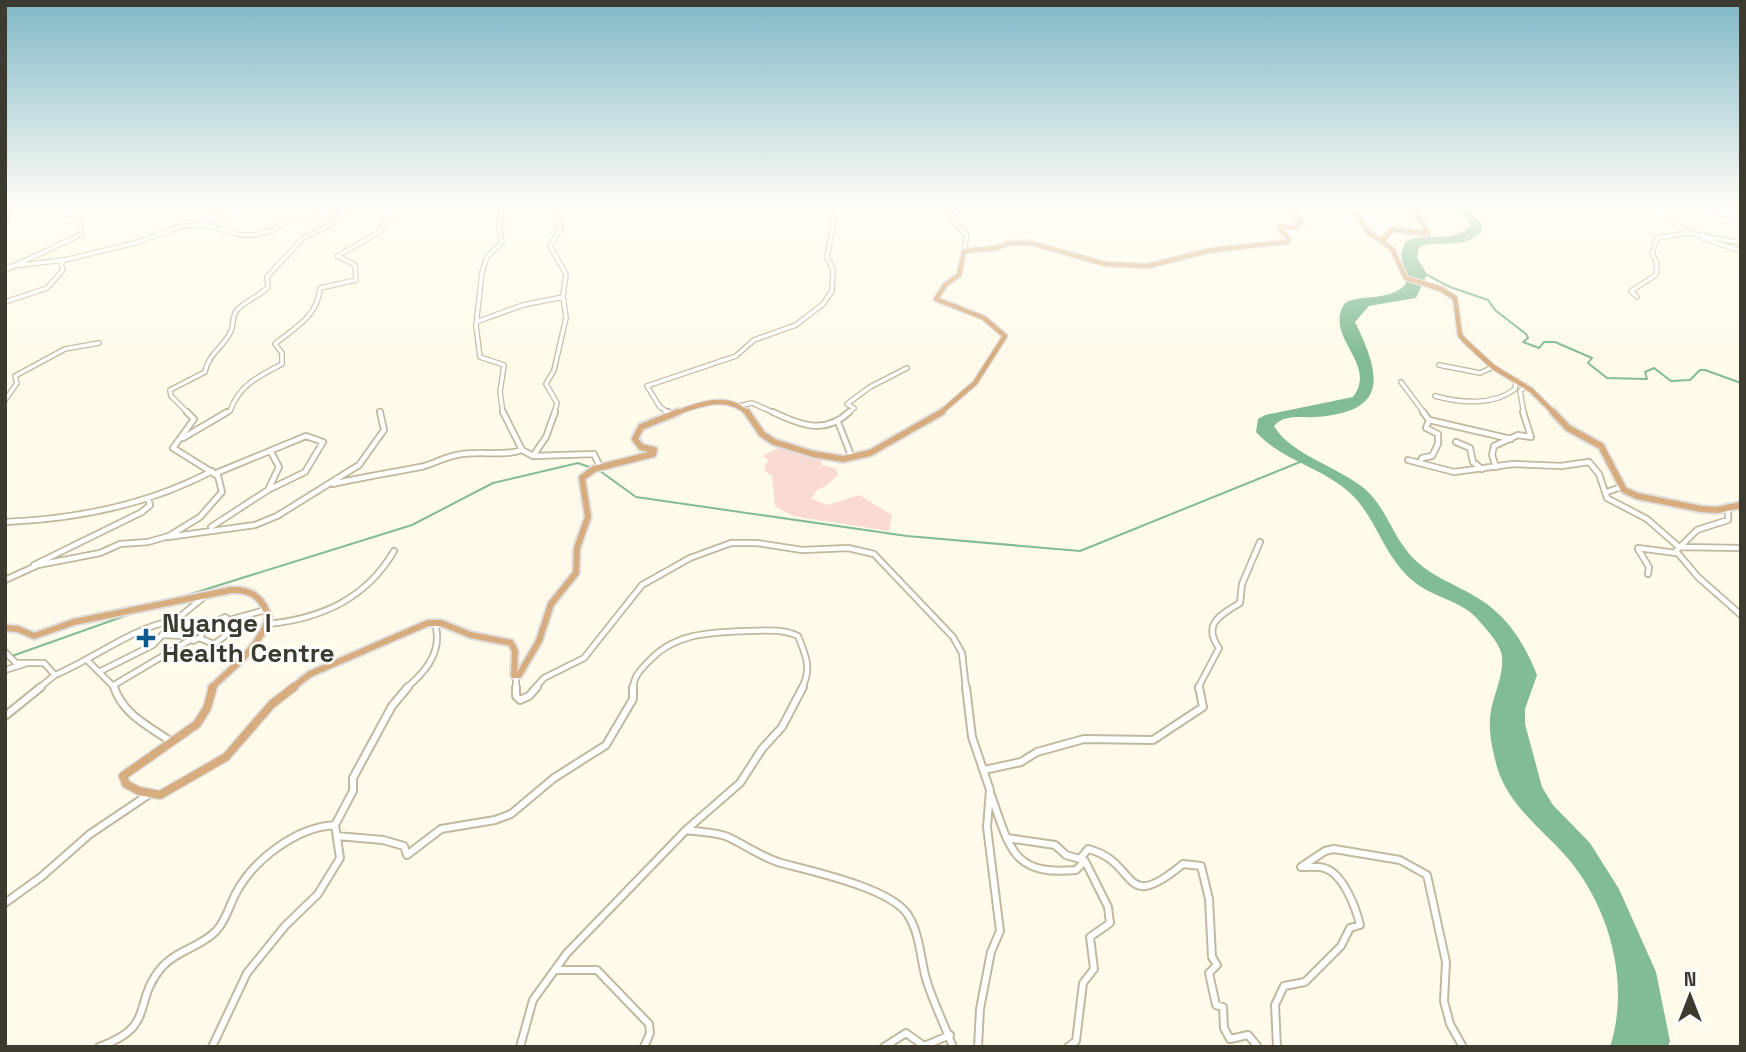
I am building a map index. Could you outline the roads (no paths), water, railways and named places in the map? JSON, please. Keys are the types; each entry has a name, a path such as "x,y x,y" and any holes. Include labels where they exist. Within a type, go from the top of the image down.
{"main road":[{"path":"5,628 18,629 26,635 37,636 74,622 207,595 235,590 251,591 258,595 269,614 267,624 250,653 214,684 197,724 123,775 123,783 148,795 166,793 226,757 272,705 310,674 433,622 471,635 511,643 515,648 513,672 516,676 538,645 551,604 576,573 577,548 588,517 582,478 589,470 621,465 653,454 654,450 639,445 636,433 641,427 691,408 728,403 739,406 760,433 770,440 826,456 852,458 877,451 893,438 938,415 969,391 992,362 1004,338 1003,332 970,312 936,299 946,284 959,275 963,256"},
{"path":"1077,256 1105,264 1154,266 1190,256"},
{"path":"1395,256 1406,278 1455,298 1461,337 1493,367 1526,386 1569,428 1601,446 1609,456 1621,487 1634,495 1694,508 1728,509 1741,505"}],"street":[{"path":"5,268 32,256"},
{"path":"12,265 80,256"},
{"path":"157,540 191,523 216,503 222,486 213,472 184,459 176,452 173,446 194,419 171,396 170,390 204,374 207,362 230,331 232,316 242,304 262,294 268,287 267,277 286,256"},
{"path":"179,439 230,411 235,397 246,383 282,364 282,353 275,344 313,312 318,305 320,288 356,280 355,265 338,256"},
{"path":"488,256 480,279 476,352 487,360 504,365 499,401 503,421 522,450 533,456 594,454 600,467"},
{"path":"533,456 545,444 556,403 545,384 554,370 565,333 566,274 556,256"},
{"path":"671,415 660,407 647,386 736,356 754,340 796,325 827,300 832,291 833,270 827,256"},
{"path":"1637,297 1630,291 1656,275 1657,263 1653,256"},
{"path":"5,302 51,285 62,271 61,263 64,260"},
{"path":"479,321 523,305 564,297"},
{"path":"5,400 18,383 15,376 28,368 65,349 99,343"},
{"path":"1440,365 1480,373 1493,367"},
{"path":"739,406 752,403 796,425 825,426 838,422 854,408 847,404 870,387 907,368"},
{"path":"1435,396 1467,402 1507,396 1515,389 1516,380"},
{"path":"1401,382 1429,420 1511,439"},
{"path":"1496,467 1492,455 1493,447 1519,435 1532,436 1525,423 1520,391 1526,386"},
{"path":"30,567 84,554 99,554 116,545 266,521 333,484 359,465 376,445 385,427 380,411"},
{"path":"1420,464 1422,458 1432,456 1438,446 1438,434 1426,428 1429,420"},
{"path":"838,422 852,458"},
{"path":"5,522 93,513 148,498 307,436 323,442 305,472 268,490 231,517 200,531"},
{"path":"1455,442 1470,448 1474,462 1482,469"},
{"path":"333,484 387,470 421,467 456,455 487,451 507,451 510,454 522,450"},
{"path":"268,490 279,467 271,452"},
{"path":"1408,460 1452,472 1524,464 1577,466 1589,461 1597,469 1609,500 1647,519 1679,547 1741,548"},
{"path":"1607,492 1621,487"},
{"path":"5,580 142,512 150,505 148,498"},
{"path":"1676,553 1697,530 1713,522 1728,520 1728,509"},
{"path":"516,676 516,696 520,700 528,698 544,678 584,658 642,585 713,548 744,542 791,549 855,550 876,555 959,646 967,676 972,737 1000,827 1007,838 1034,870 1076,870 1085,861 1108,907 1110,923 1090,937 1094,969 1083,983 1076,1041 1068,1047"},
{"path":"984,770 1021,762 1037,752 1084,739 1153,740 1203,707 1198,688 1214,662 1219,645 1212,638 1212,627 1225,611 1240,603 1242,584 1260,542"},
{"path":"1648,574 1649,567 1642,560 1645,559 1638,548 1666,554 1676,553"},
{"path":"267,624 306,619 344,603 372,585 394,551"},
{"path":"1676,553 1688,570 1741,614"},
{"path":"101,671 153,645 176,620 207,595"},
{"path":"199,638 203,628 225,617 229,620 265,610"},
{"path":"5,716 55,675 88,661 153,624 176,620"},
{"path":"114,685 190,640 199,638 214,644 225,636 229,620"},
{"path":"212,1047 247,973 329,879 340,858 335,825 350,798 354,778 372,740 405,689 425,673 439,638 439,629 433,622"},
{"path":"337,836 383,840 404,846 407,855 412,854 441,829 495,820 511,814 548,783 606,745 633,699 633,684 638,672 658,651 678,639 702,633 791,632 798,636 808,660 805,688 782,727 762,749 740,783 686,831 555,970 533,1000 520,1047"},
{"path":"162,635 186,636 190,640"},
{"path":"5,652 16,663 44,663 55,675"},
{"path":"88,661 114,685 119,702 130,714 172,743"},
{"path":"5,670 28,663"},
{"path":"978,1047 981,1009 991,952 1000,931 998,892 992,876 987,827 990,794"},
{"path":"5,903 41,877 90,834 148,795"},
{"path":"99,1047 127,1035 139,1024 158,972 167,963 211,936 225,921 236,893 251,870 311,830 326,824 335,825"},
{"path":"686,831 728,837 740,846 780,863 798,865 823,876 866,887 907,913 919,942 927,981 953,1047"},
{"path":"1007,838 1055,845 1073,859 1080,859 1088,849 1098,850 1107,854 1128,882 1139,888 1153,887 1183,864 1201,866 1209,899 1208,925 1213,942 1212,957 1217,965 1209,974 1216,1005 1223,1007 1224,1028 1230,1038 1248,1035 1258,1047"},
{"path":"1277,1047 1275,1006 1284,986 1305,982 1341,946 1350,928 1360,925 1355,908 1333,873 1324,868 1301,867 1325,851 1334,849 1401,860 1427,875 1431,904 1446,962 1444,1001 1450,1024 1463,1047"},
{"path":"555,970 590,968 606,976 649,1024 650,1033 644,1047"},
{"path":"884,1047 906,1033 924,1046 950,1035"}],"waterway":[{"path":"1425,274 1450,287 1488,300 1495,310 1526,334 1528,338 1523,342 1539,348 1544,342 1555,342 1592,358 1588,363 1607,378 1647,379 1645,372 1654,368 1671,381 1690,380 1700,370 1705,370 1741,383"},
{"path":"600,471 636,497 907,536 1080,551 1300,462"},
{"path":"178,598 412,525 493,483 578,463 592,468"},
{"path":"12,656 136,612"}],"place":[{"name":"Nyange I Health Centre","path":"146,638"}]}
